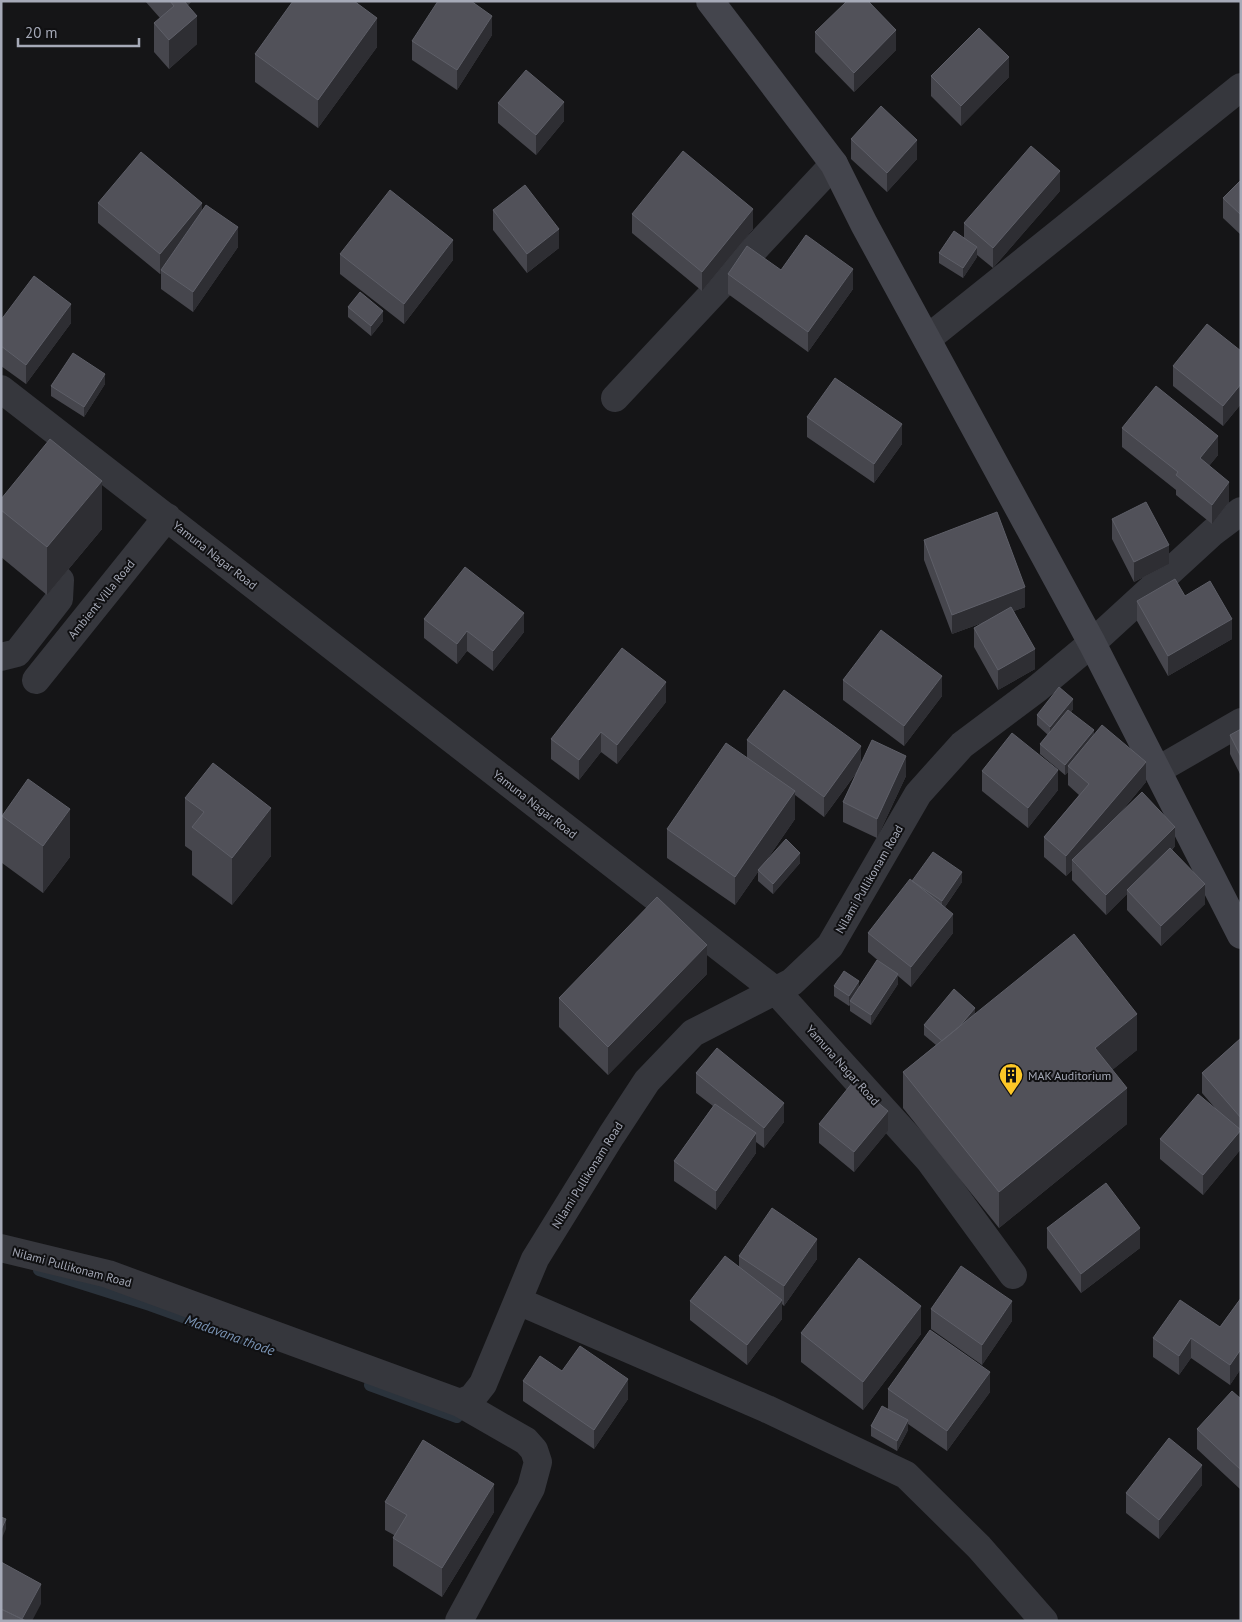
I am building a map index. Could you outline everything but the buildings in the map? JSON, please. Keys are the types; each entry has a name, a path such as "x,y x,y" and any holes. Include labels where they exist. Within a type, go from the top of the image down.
{"main road":[{"path":"710,1 834,164 864,224 1092,643 1241,935"}],"street":[{"path":"927,339 1241,87"},
{"path":"615,398 834,164"},
{"name":"Yamuna Nagar Road","path":"1,389 776,991 929,1160 1012,1275"},
{"name":"Nilami Pullikonam Road","path":"1,1248 108,1274 460,1403 472,1398 483,1384 535,1259 647,1081 693,1033 792,982 830,946 918,794 962,745 1038,688 1092,643 1213,532 1241,511"},
{"name":"Ambient Villa Road","path":"36,680 166,517"},
{"path":"1,532 60,580 59,599 16,653 1,657"},
{"path":"59,599 85,620"},
{"path":"1158,770 1241,722"},
{"path":"518,1301 767,1409 906,1475 979,1547 1044,1621"},
{"path":"459,1621 531,1488 538,1462 534,1450 520,1436 460,1403"}],"waterway":[{"name":"Madavana thode","path":"39,1270 150,1305 250,1341"},
{"name":"Madavana thode","path":"370,1385 457,1417"}],"place":[{"name":"MAK Auditorium","path":"1011,1096"}]}
